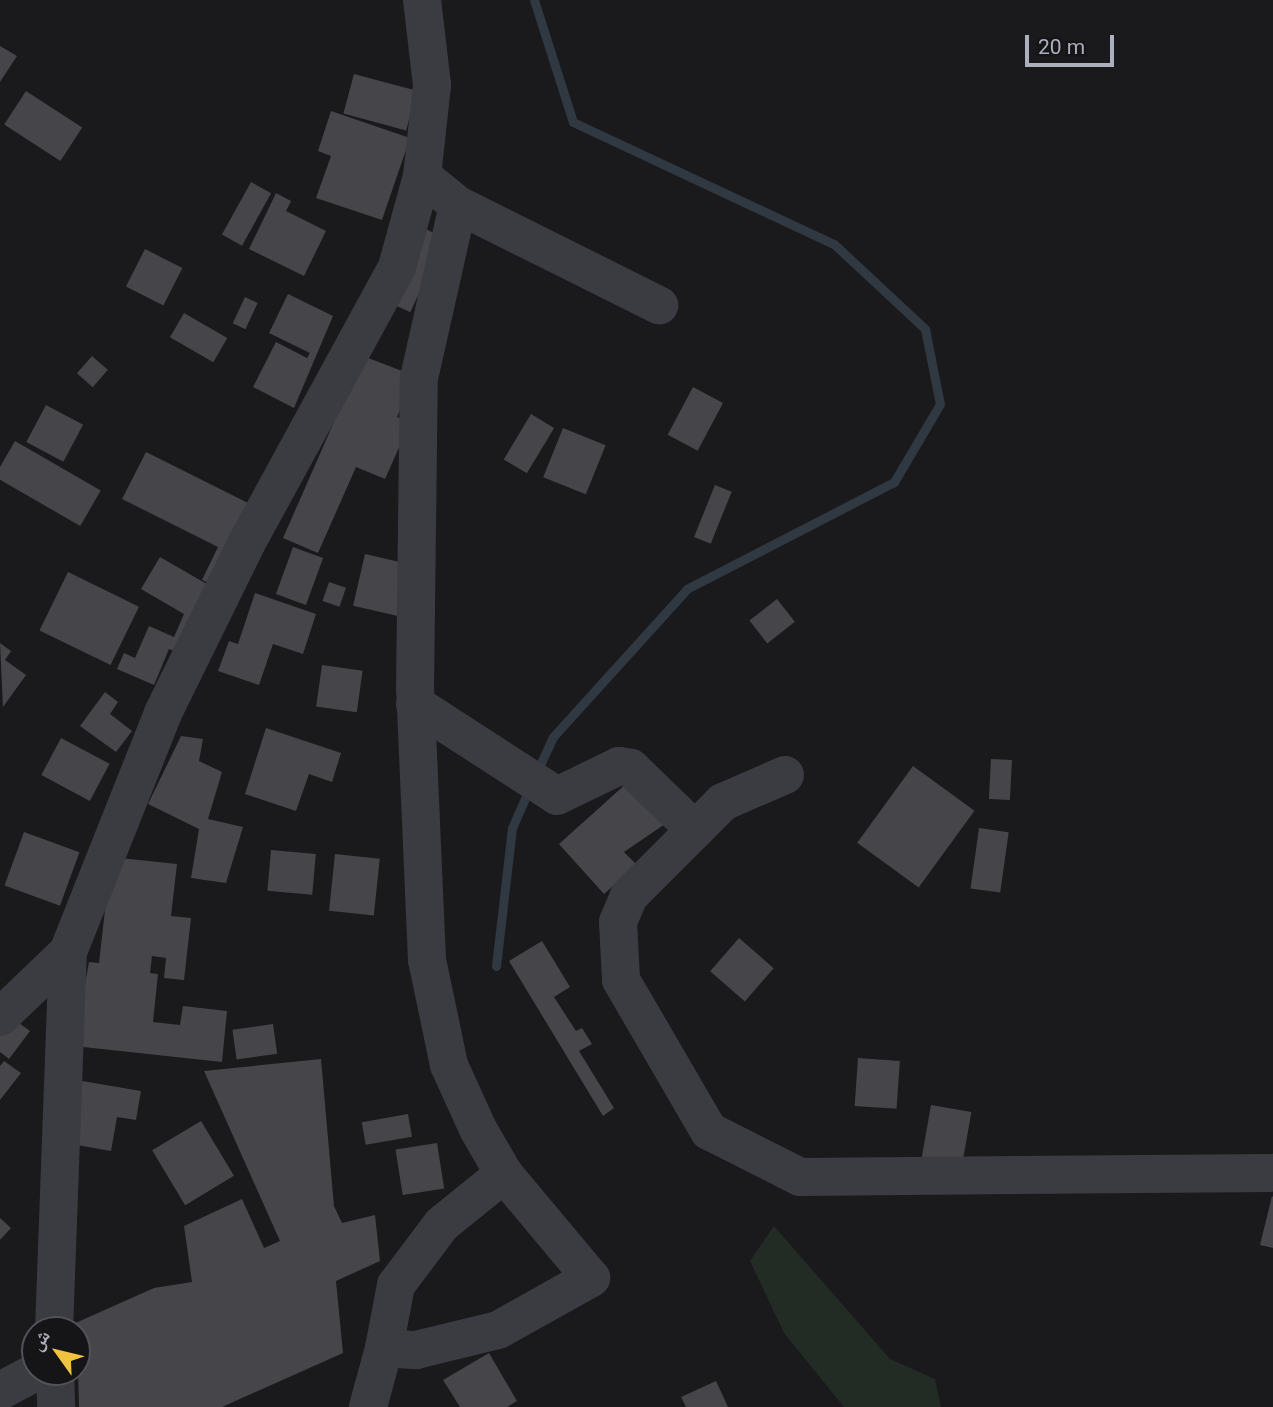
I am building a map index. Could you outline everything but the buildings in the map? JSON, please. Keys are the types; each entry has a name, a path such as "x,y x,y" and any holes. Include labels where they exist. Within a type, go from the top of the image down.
{"street":[{"path":"55,1316 68,952 163,713 245,546 397,267 422,176 432,85 422,0"},
{"path":"422,176 458,205 659,305"},
{"path":"383,1348 416,1350 498,1330 591,1278 504,1174 449,1065 427,960 415,704 419,379 458,205"},
{"path":"415,704 550,791 570,794 619,766 631,768 695,830"},
{"path":"785,775 723,802 629,896 619,934 621,980 709,1131 800,1177 1273,1173"},
{"path":"0,1017 68,952"},
{"path":"368,1407 396,1285 442,1224 504,1174"},
{"path":"0,1391 21,1380"},
{"path":"55,1386 56,1407"}],"shaded area":[{"path":"774,1226 890,1359 935,1379 941,1407 844,1407 784,1333 750,1261"}],"waterway":[{"path":"534,0 573,122 834,244 925,329 940,404 894,482 687,589 553,737 537,771"},
{"path":"496,966 512,828 530,787"}]}
